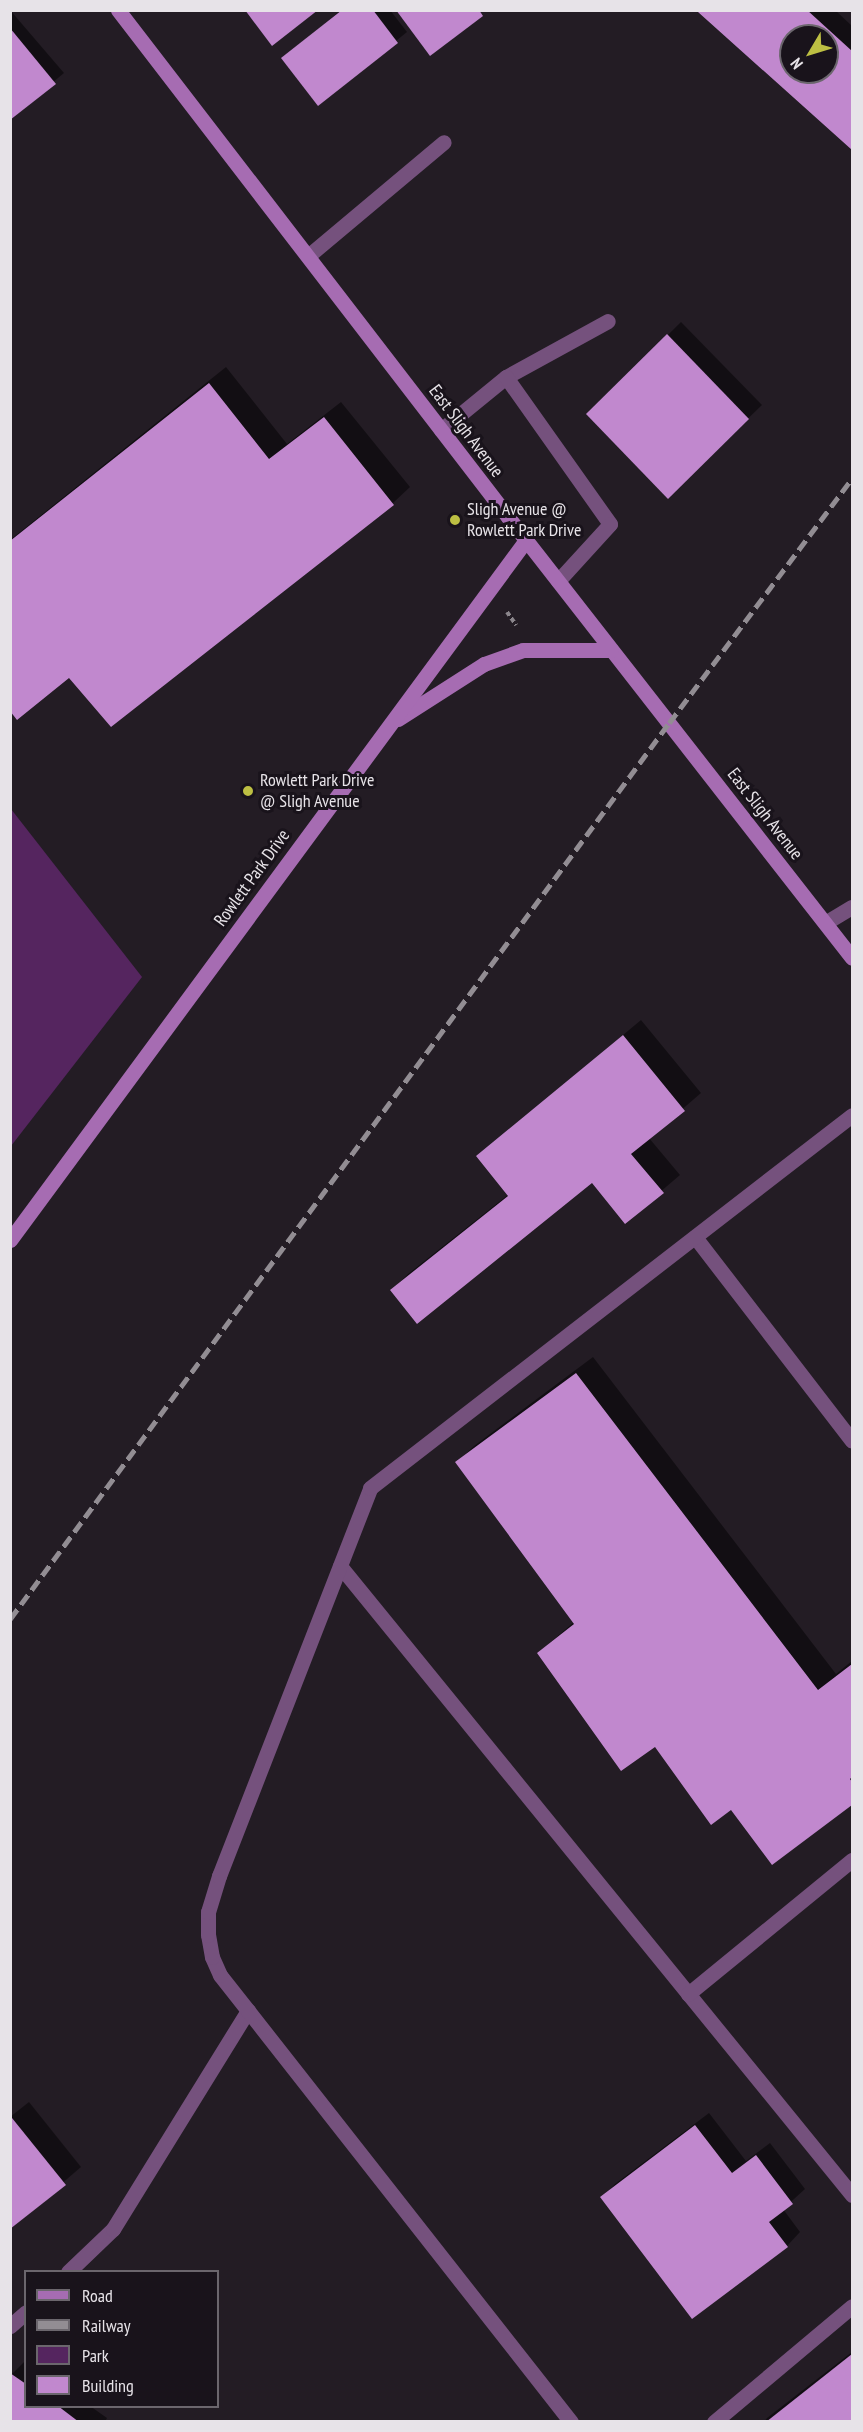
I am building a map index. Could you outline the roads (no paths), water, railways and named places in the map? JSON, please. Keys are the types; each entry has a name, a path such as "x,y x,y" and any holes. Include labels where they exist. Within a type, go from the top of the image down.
{"street":[{"name":"East Sligh Avenue","path":"118,10 611,650 852,958"},
{"name":"Rowlett Park Drive","path":"10,1240 526,540"},
{"path":"390,724 484,664 523,650 611,650"}],"lane":[{"path":"308,256 444,142"},
{"path":"441,430 506,377 608,321"},
{"path":"506,377 610,524 558,581"},
{"path":"825,923 852,908"},
{"path":"570,2421 220,1975 212,1957 208,1935 208,1912 219,1876 370,1488 852,1115"},
{"path":"695,1237 852,1441"},
{"path":"340,1566 852,2195"},
{"path":"688,1994 852,1860"},
{"path":"69,2270 113,2229 248,2010"},
{"path":"714,2421 852,2306"},
{"path":"10,2326 24,2314"}],"railway":[{"path":"10,1619 852,478"}],"place":[{"name":"Sligh Avenue @ Rowlett Park Drive","path":"455,520"},
{"name":"Rowlett Park Drive @ Sligh Avenue","path":"248,791"}]}
